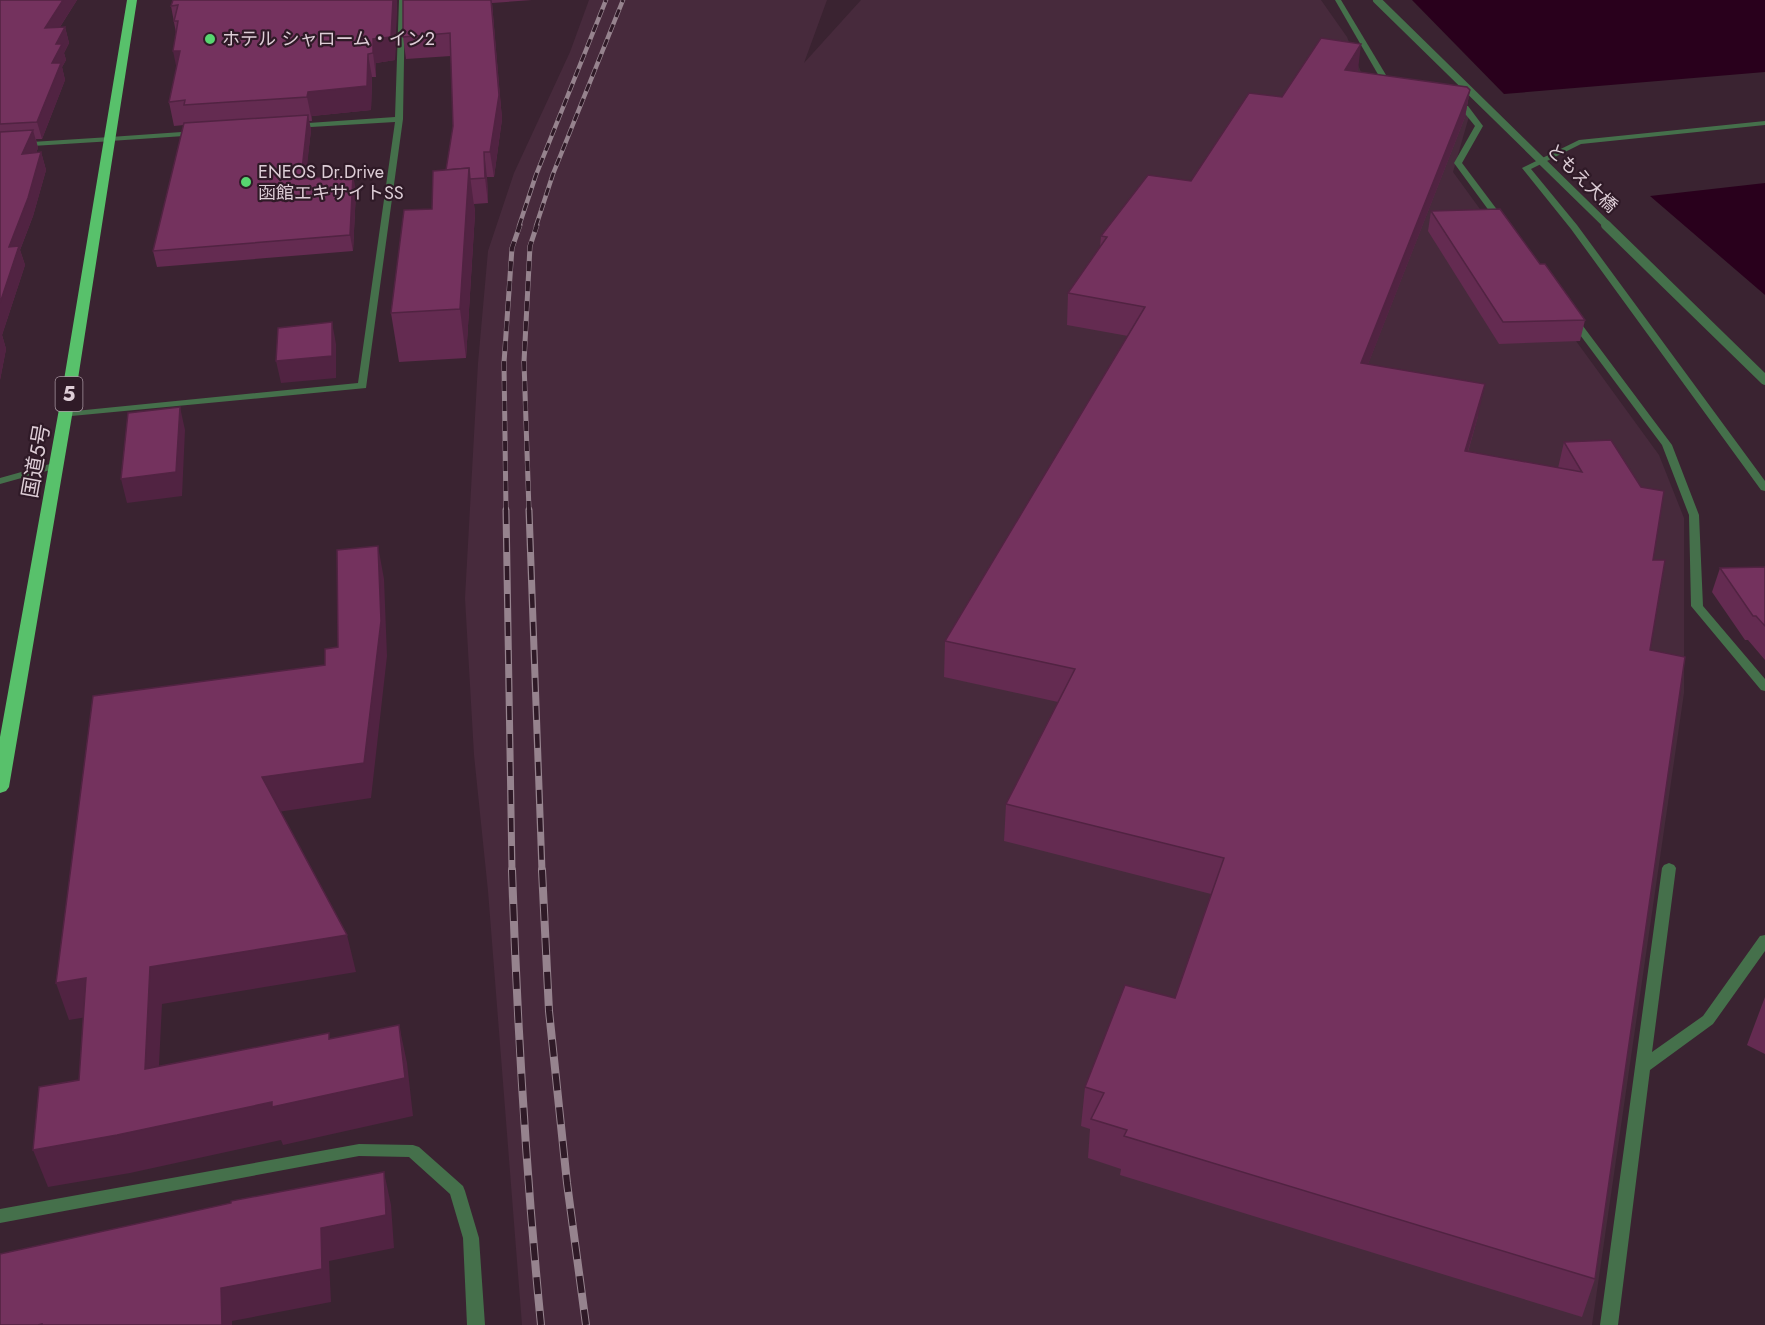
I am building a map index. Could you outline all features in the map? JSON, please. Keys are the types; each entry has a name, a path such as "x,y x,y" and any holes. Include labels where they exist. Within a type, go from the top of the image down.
{"highway":[{"name":"国道5号","path":"0,787 66,415 132,0"}],"street":[{"path":"66,415 363,386 399,119 402,0"},
{"path":"1338,0 1392,91 1402,93"},
{"name":"ともえ大橋","path":"1377,0 1765,380"},
{"path":"1444,103 1465,108 1479,126 1458,163 1507,229"},
{"path":"283,127 399,119"},
{"path":"1765,123 1579,142 1526,168 1574,227 1765,489"},
{"path":"0,146 202,133"},
{"path":"1570,313 1667,445 1694,515 1697,606 1765,687"},
{"path":"0,481 57,465"},
{"path":"1609,1325 1669,868"},
{"path":"1643,1067 1708,1020 1765,940"},
{"path":"0,1216 359,1150 412,1151 457,1191 471,1238 476,1325"}],"shaded area":[{"path":"589,0 827,0 804,63 861,0 1321,0 1347,37 1371,97 1470,113 1453,172 1659,455 1684,518 1684,693 1592,1325 522,1325 488,891 474,755 465,598 478,363 488,251 514,173 570,52"},
{"path":"1412,0 1765,0 1765,72 1504,94"},
{"path":"1765,183 1765,295 1650,196"}],"building":[{"path":"0,0 63,0 45,28 65,27 56,44 62,44 52,63 61,63 37,122 0,124"},
{"path":"173,0 393,0 391,37 373,39 373,53 368,54 367,86 308,92 307,97 184,105 185,100 169,102 180,51 173,51 178,21 174,21 178,5 171,6"},
{"path":"403,0 491,0 499,95 490,152 484,152 485,178 470,179 469,168 446,170 453,126 450,33 403,37"},
{"path":"1321,38 1361,44 1345,70 1467,87 1470,90 1361,363 1485,384 1465,451 1582,472 1564,442 1611,440 1641,487 1664,491 1653,560 1665,560 1650,650 1685,657 1595,1279 1124,1136 1127,1130 1091,1119 1104,1093 1085,1087 1125,985 1175,998 1224,858 1006,804 1075,669 945,641 1145,307 1068,293 1107,237 1101,236 1148,175 1191,181 1249,93 1282,97"},
{"path":"308,115 301,179 353,175 350,235 153,251 184,123"},
{"path":"33,130 22,154 41,152 28,198 9,247 19,246 0,303 0,132"},
{"path":"469,168 460,309 391,313 404,210 432,209 433,171"},
{"path":"1500,209 1540,264 1545,264 1585,320 1503,322 1431,211"},
{"path":"332,322 332,356 276,361 278,328"},
{"path":"180,407 176,472 121,479 128,413"},
{"path":"378,546 381,621 364,763 262,777 347,935 150,967 145,1069 329,1033 329,1039 399,1025 405,1078 272,1107 272,1102 117,1135 33,1150 39,1087 79,1080 86,978 56,983 93,696 325,665 325,649 338,647 337,550"},
{"path":"1765,567 1765,626 1756,616 1753,616 1720,568"},
{"path":"384,1172 386,1215 321,1228 322,1269 221,1288 222,1325 0,1325 0,1254 231,1203 231,1201"}],"railway":[{"path":"519,226 536,175 606,0"},
{"path":"536,226 553,174 623,0"},
{"path":"506,511 504,363 512,248 520,225"},
{"path":"529,511 524,362 530,246 537,225"},
{"path":"506,510 512,871"},
{"path":"529,510 542,871"},
{"path":"512,870 523,1098 541,1325"},
{"path":"542,870 549,1011 567,1183 586,1325"}],"place":[{"name":"ホテル シャローム・イン2","path":"210,39"},
{"name":"ENEOS Dr.Drive 函館エキサイトSS","path":"246,182"}]}
